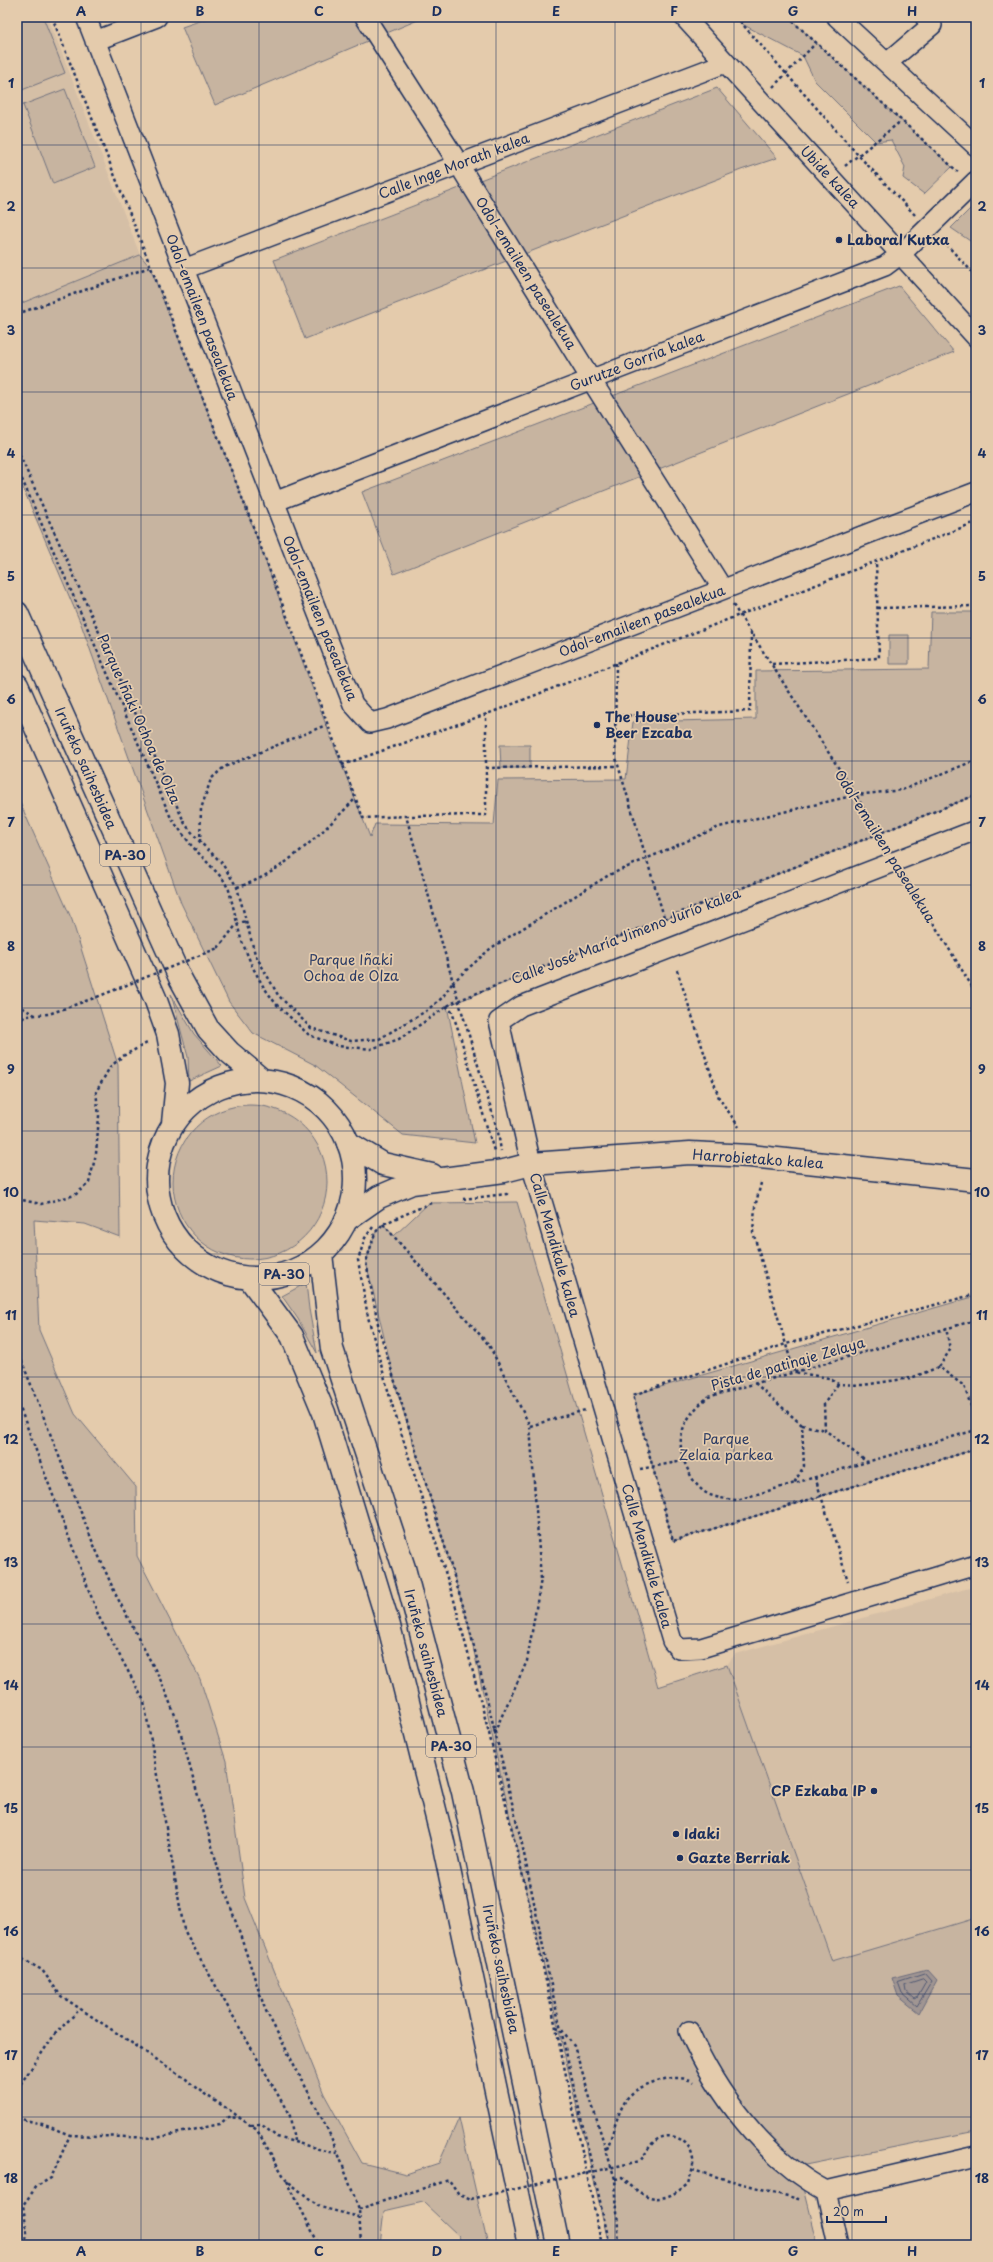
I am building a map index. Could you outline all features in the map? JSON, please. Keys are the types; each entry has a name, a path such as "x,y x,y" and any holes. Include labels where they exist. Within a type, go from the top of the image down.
{"main road":[{"name":"Iruñeko saihesbidea","path":"17,613 180,978 208,1029 229,1052 261,1079"},
{"name":"Iruñeko saihesbidea","path":"17,685 155,998 168,1034 177,1083 173,1123"},
{"name":"PA-30","path":"261,1079 289,1085 314,1098 334,1118 348,1143 354,1169 354,1188 346,1220 336,1238 321,1254 300,1268 282,1275 250,1279 220,1272 194,1258 174,1236 167,1223 161,1209 156,1180 160,1150 173,1123 196,1098 227,1083 261,1079"},
{"name":"Harrobietako kalea","path":"348,1143 383,1164 445,1177"},
{"name":"Harrobietako kalea","path":"346,1220 386,1194 412,1183 445,1177 500,1175 531,1164 690,1153 750,1156 976,1180"},
{"name":"Iruñeko saihesbidea","path":"321,1254 332,1349 404,1568 463,1792 558,2245"},
{"name":"Iruñeko saihesbidea","path":"250,1279 292,1336 321,1406 389,1626 443,1842 529,2245"}],"street":[{"name":"Odol-emaileen pasealekua","path":"86,17 353,704 370,723 387,719 976,492"},
{"path":"95,41 157,17"},
{"name":"Odol-emaileen pasealekua","path":"365,17 460,165 591,380 719,583"},
{"name":"Ubide kalea","path":"684,17 976,337"},
{"path":"837,17 976,146"},
{"path":"887,63 932,25 924,17"},
{"name":"Calle Inge Morath kalea","path":"184,270 725,63"},
{"name":"Gurutze Gorria kalea","path":"274,502 885,266 901,254 928,227 969,179"},
{"name":"Calle José María Jimeno Jurío kalea","path":"531,1164 499,1021 521,1006 976,830"},
{"name":"Calle Mendikale kalea","path":"531,1164 672,1641 679,1649 700,1648 976,1565"},
{"path":"689,2031 727,2098 768,2150 804,2179 826,2191 976,2156"},
{"path":"826,2191 838,2245"}],"path":[{"path":"52,17 243,500 362,818 486,815 486,714"},
{"path":"736,17 859,156 976,276"},
{"path":"788,17 902,121 969,179"},
{"path":"760,101 816,43"},
{"path":"831,178 902,121"},
{"path":"17,314 150,267"},
{"path":"17,449 185,824 200,842 221,862 237,887 254,954 278,995 311,1028 351,1041 379,1039 426,1011 442,998 454,982 491,948 609,875 719,827 856,795 902,790 976,760"},
{"name":"Parque Iñaki Ochoa de Olza","path":"17,468 171,818 192,845 223,879 229,890 237,924 252,966 276,1004 299,1028 309,1035 338,1046 361,1050 385,1046 415,1029 446,1006"},
{"path":"342,766 486,714 976,522"},
{"path":"772,664 879,658 876,561"},
{"name":"Odol-emaileen pasealekua","path":"733,604 856,795 895,862 976,993"},
{"path":"877,608 976,606"},
{"path":"616,716 750,711 751,632"},
{"path":"616,662 615,755 665,920"},
{"path":"200,842 201,809 211,779 224,767 326,725"},
{"path":"486,768 618,766"},
{"name":"Calle José María Jimeno Jurío kalea","path":"446,1006 879,835 896,826 976,795"},
{"path":"237,887 251,884 317,838 355,799"},
{"path":"406,816 498,1132 500,1175 493,1192 470,1194"},
{"path":"17,1022 26,1016 49,1014 97,997 218,948 237,924 246,921"},
{"path":"677,970 719,1098 739,1127"},
{"path":"17,1005 35,1015"},
{"path":"446,1006 454,1018 480,1101 500,1175 507,1194 460,1200"},
{"path":"17,1200 41,1204 75,1195 89,1183 96,1154 99,1116 96,1092 110,1067 123,1056 168,1034"},
{"path":"761,1183 754,1207 754,1232 794,1372 829,1378 838,1384 892,1382 911,1378 939,1367 950,1350 946,1327"},
{"path":"437,1202 411,1211 383,1224 375,1233 366,1262 379,1329 467,1619 495,1731 522,1844 610,2245"},
{"path":"378,1221 365,1238 358,1260 368,1317 391,1401 454,1600 489,1733 556,2028 602,2245"},
{"path":"383,1224 489,1345 530,1426 541,1579 527,1661 495,1731 489,1733"},
{"path":"976,1294 786,1344 633,1395 673,1541 976,1448"},
{"name":"Pista de patinaje Zelaya","path":"976,1320 946,1327 708,1397 696,1407 683,1427 680,1440 683,1461 692,1478 702,1491 720,1498 737,1500 976,1430"},
{"path":"17,1349 96,1550 116,1595 161,1682 177,1720 220,1875 265,2009 326,2126 338,2153 359,2209 361,2245"},
{"path":"939,1367 964,1386 976,1420"},
{"path":"755,1383 802,1425 826,1430 867,1462"},
{"path":"826,1430 824,1404 838,1384"},
{"path":"17,1405 20,1408 99,1617 144,1701 184,1930 290,2116 294,2141"},
{"path":"530,1426 602,1405"},
{"path":"794,1484 804,1466 802,1425"},
{"path":"622,1472 683,1461"},
{"path":"816,1477 848,1581"},
{"path":"17,1956 42,1970 61,1996 186,2079 195,2088 221,2103 257,2130 286,2180 319,2245"},
{"path":"17,2089 55,2034 80,2009"},
{"path":"556,2028 562,2030 574,2046 616,2179 619,2245"},
{"path":"607,2149 627,2099 645,2086 664,2078 691,2081 696,2085"},
{"path":"17,2118 42,2124 70,2135 156,2138 220,2124 228,2117 240,2118"},
{"path":"250,2125 262,2125 277,2137 329,2152 338,2153"},
{"path":"26,2245 27,2233 23,2205 37,2186 51,2178 70,2135"},
{"path":"359,2209 448,2180 458,2193 471,2199 640,2161 658,2139 668,2136 676,2136 687,2145 693,2158 692,2170 688,2184 666,2198 652,2198 638,2192 622,2178 616,2179"},
{"path":"692,2170 810,2203 831,2213"},
{"path":"286,2180 320,2207 359,2217"}],"shaded area":[{"path":"17,17 48,17 140,255 17,305"},
{"name":"CP Ezkaba IP","path":"976,1586 976,1918 832,1961 727,1665 735,1654"}],"green space":[{"path":"17,17 43,17 65,73 17,92"},
{"path":"211,17 425,17 215,105 182,27"},
{"path":"739,17 788,17 952,167 924,194 903,178 905,167 891,140 876,142 815,81 803,56 742,24"},
{"path":"717,88 777,158 741,170 305,339 274,260"},
{"path":"65,89 95,167 53,184 23,105"},
{"path":"976,203 976,245 951,228"},
{"name":"Parque Iñaki Ochoa de Olza","path":"140,255 150,267 243,500 326,725 370,837 375,824 494,825 498,780 626,779 633,722 756,719 756,671 929,669 931,612 976,612 976,795 447,1006 475,1143 403,1135 315,1065 253,1033 229,1002 181,903 81,624 17,474 17,305"},
{"path":"899,286 954,352 394,574 362,492"},
{"path":"889,635 909,635 909,664 889,664"},
{"path":"500,745 530,745 530,768 501,768"},
{"path":"17,796 72,920 118,1065 120,1237 85,1224 34,1220 39,1330 75,1414 136,1487 137,1556 200,1679 226,1761 245,1898 324,2094 362,2163 406,2174 439,2163 459,2118 488,2245 462,2245 459,2236 423,2202 384,2211 380,2245 17,2245"},
{"path":"171,994 194,1034 222,1066 189,1081 188,1057"},
{"path":"242,1105 258,1105 272,1108 286,1114 293,1118 309,1133 318,1146 324,1160 327,1182 324,1204 318,1218 314,1225 299,1241 286,1250 272,1256 258,1259 242,1259 228,1256 207,1246 186,1225 176,1204 173,1190 173,1174 176,1160 186,1139 207,1118 228,1108"},
{"path":"517,1202 658,1687 727,1665 832,1961 976,1918 976,2131 795,2167 802,2180 818,2245 609,2245 520,1864 467,1619 396,1387 366,1262 375,1233 383,1224 394,1236 429,1203"},
{"path":"306,1283 317,1353 298,1319 282,1296"},
{"name":"Parque Zelaia parkea","path":"976,1296 976,1449 673,1541 633,1395"}],"water":[{"path":"927,1969 937,1980 919,2013 898,1996 892,1978"}],"place":[{"name":"Laboral Kutxa","path":"839,240"},
{"name":"The House Beer Ezcaba","path":"597,725"},
{"name":"CP Ezkaba IP","path":"874,1791"},
{"name":"Idaki","path":"676,1834"},
{"name":"Gazte Berriak","path":"680,1858"}]}
